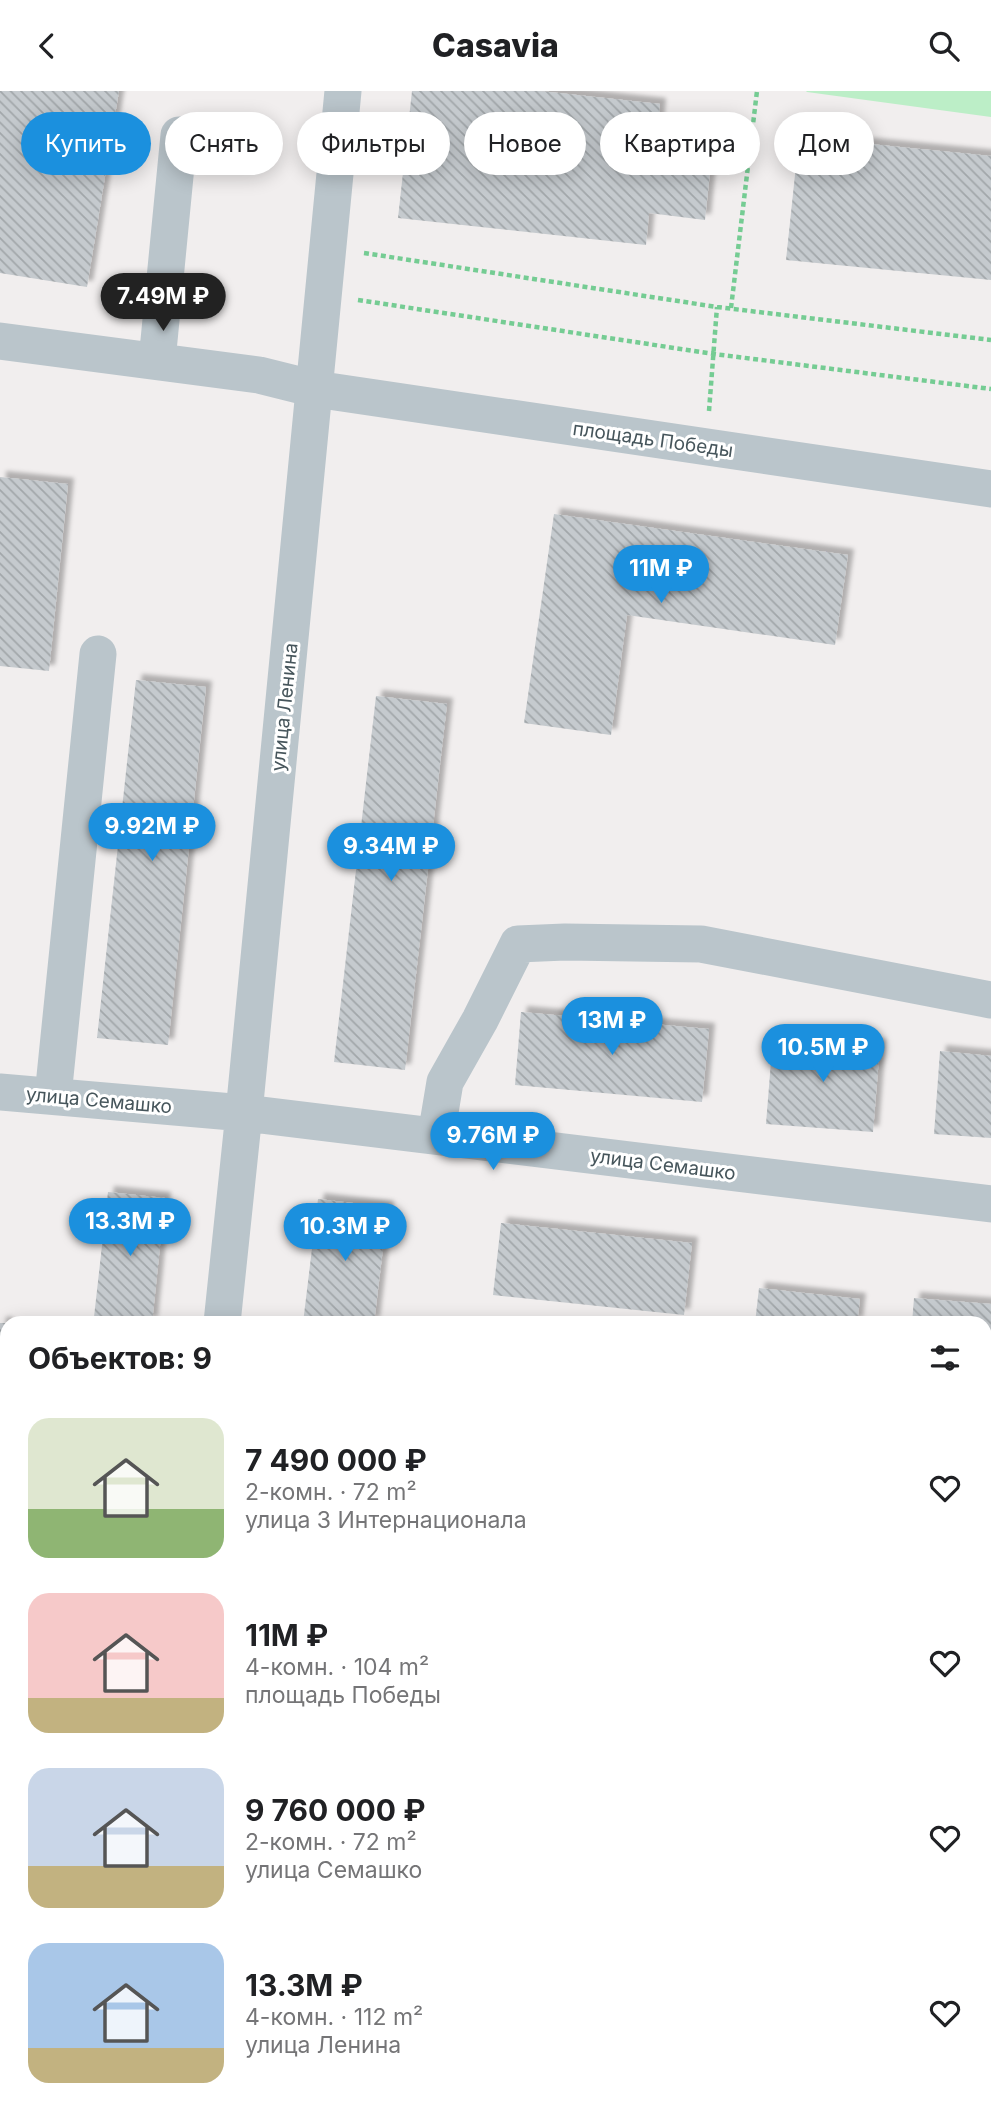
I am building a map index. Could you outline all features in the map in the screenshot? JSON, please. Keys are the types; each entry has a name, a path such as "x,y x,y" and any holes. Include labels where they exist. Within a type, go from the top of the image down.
{"street":[{"name":"улица Ленина","path":"223,1316 343,91"},
{"path":"157,361 175,175"},
{"name":"площадь Победы","path":"0,341 259,375 315,389 991,489"},
{"path":"52,1096 98,654"},
{"path":"436,1136 445,1082 518,944 701,944 991,1000"},
{"name":"улица Семашко","path":"0,1092 244,1113 991,1204"}],"path":[{"path":"731,308 757,91"},
{"path":"328,247 717,307 991,340"},
{"path":"324,295 713,354 991,389"},
{"path":"705,446 717,307"}],"green space":[{"path":"991,91 991,117 807,92"}],"building":[{"path":"0,91 119,91 116,112 21,112 21,175 105,175 87,287 0,273"},
{"path":"412,91 540,91 660,104 659,112 600,112 600,175 710,175 705,220 649,213 646,245 398,218 403,175 450,175 450,112 410,112"},
{"path":"874,144 991,156 991,280 786,260 795,175 874,175"},
{"path":"0,477 68,484 49,671 0,666"},
{"path":"554,514 848,555 835,645 627,615 611,735 524,723"},
{"path":"136,680 206,687 168,1045 97,1038"},
{"path":"376,696 447,704 405,1070 334,1062"},
{"path":"521,1012 709,1029 702,1102 515,1085"},
{"path":"773,1036 880,1045 873,1132 766,1124"},
{"path":"940,1051 991,1056 991,1138 934,1134"},
{"path":"108,1192 165,1198 153,1316 94,1316"},
{"path":"318,1199 388,1207 375,1316 304,1316"},
{"path":"501,1223 692,1243 684,1315 493,1295"},
{"path":"759,1288 860,1299 858,1316 756,1316"},
{"path":"914,1298 991,1304 991,1316 913,1316"}]}
